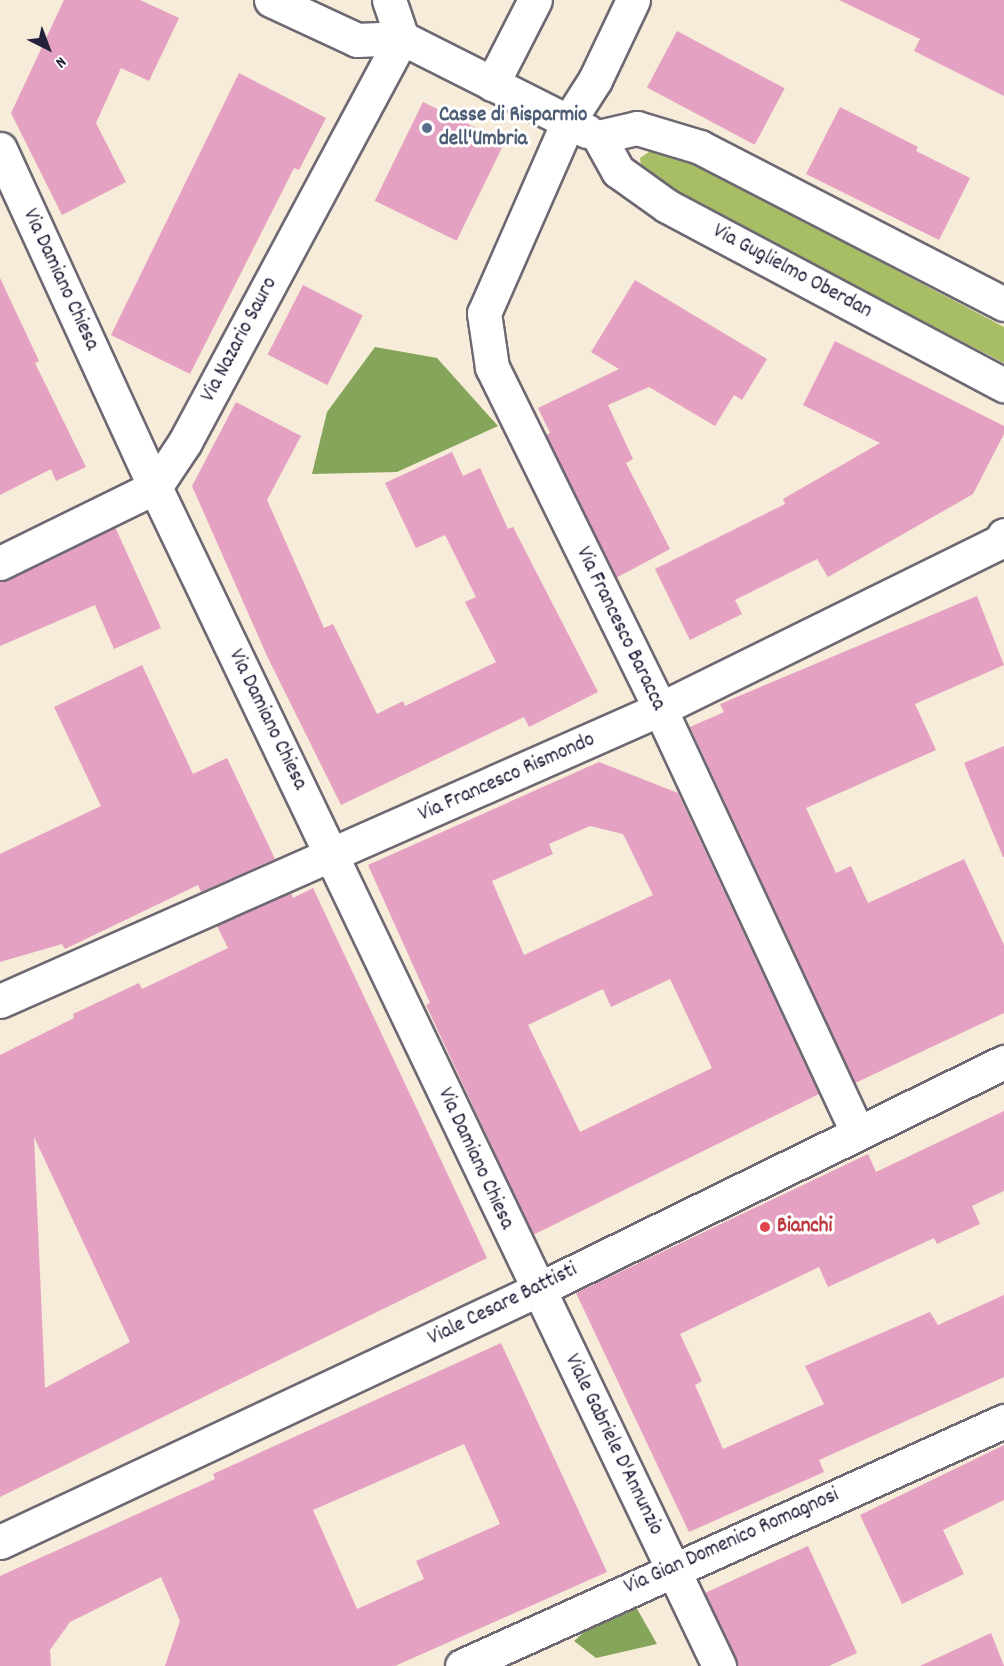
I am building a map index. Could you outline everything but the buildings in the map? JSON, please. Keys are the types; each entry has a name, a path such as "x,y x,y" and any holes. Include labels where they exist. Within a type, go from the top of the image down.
{"street":[{"path":"271,0 357,40 402,38 599,137 637,128 700,147 1004,304"},
{"path":"389,0 402,38"},
{"path":"492,84 535,0"},
{"name":"Via Francesco Baracca","path":"633,0 595,80 568,122 484,313 492,367 660,709 857,1131"},
{"name":"Via Nazario Sauro","path":"155,487 185,442 402,38"},
{"name":"Via Guglielmo Oberdan","path":"599,137 618,171 667,206 1004,385"},
{"name":"Via Damiano Chiesa","path":"0,149 155,487 333,856 537,1290"},
{"path":"0,563 155,487"},
{"name":"Via Francesco Rismondo","path":"0,1001 333,856 660,709 1003,542"},
{"name":"Viale Cesare Battisti","path":"0,1542 537,1290 857,1131 1004,1062"},
{"name":"Viale Gabriele D'Annunzio","path":"537,1290 719,1666"},
{"name":"Via Gian Domenico Romagnosi","path":"462,1666 673,1568 1004,1421"}],"green space":[{"path":"659,145 1004,327 1004,363 643,176 640,158"},
{"path":"375,347 437,358 498,426 397,472 312,474 327,412"},
{"path":"628,1593 657,1644 596,1658 574,1641"}],"place":[{"name":"Casse di Risparmio dell'Umbria","path":"427,128"},
{"name":"Bianchi","path":"765,1227"}]}
